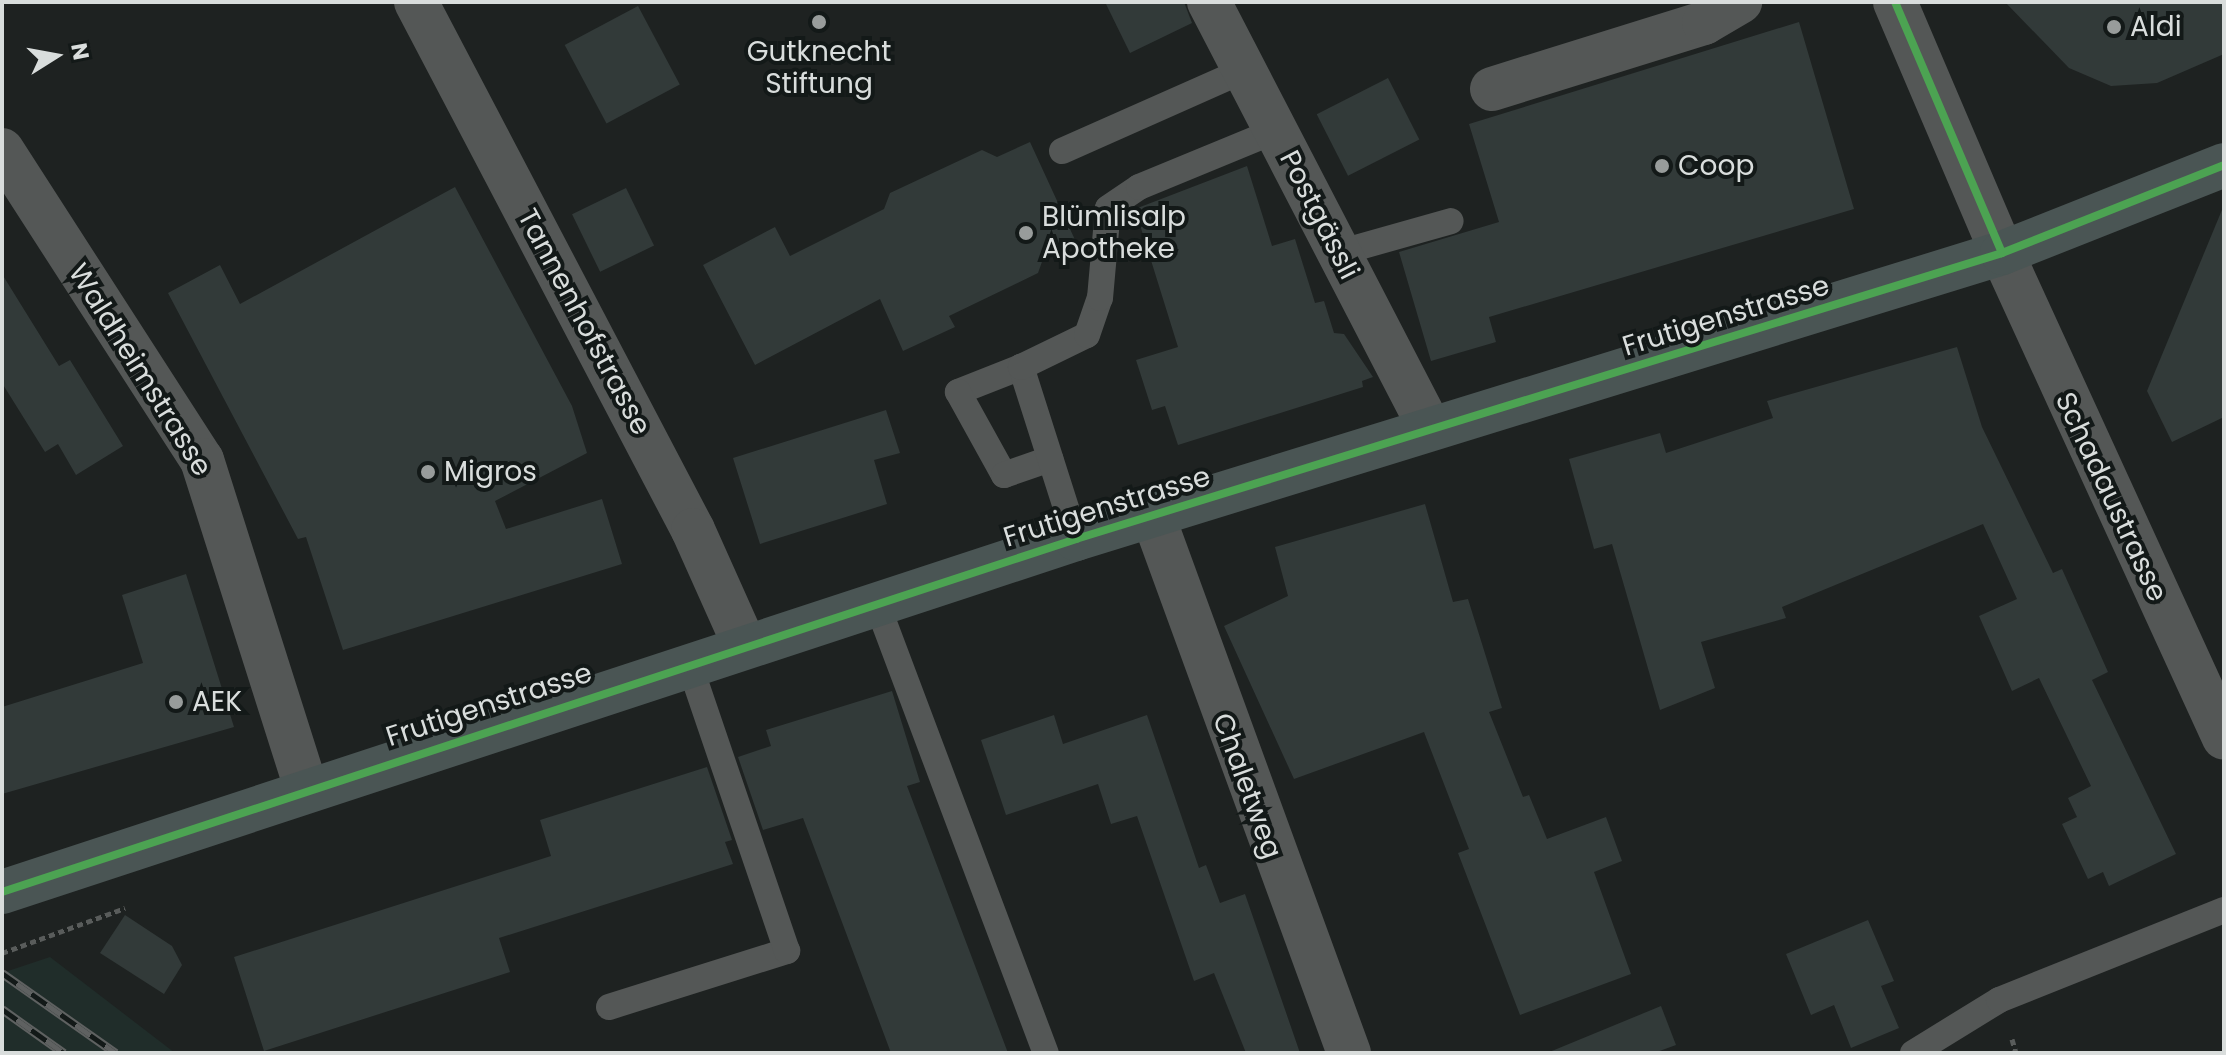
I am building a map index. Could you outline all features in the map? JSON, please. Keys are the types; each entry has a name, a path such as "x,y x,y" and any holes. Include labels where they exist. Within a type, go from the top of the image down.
{"main road":[{"name":"Frutigenstrasse","path":"4,887 1076,539 2002,253 2224,165"}],"street":[{"name":"Tannenhofstrasse","path":"416,2 693,530 745,646"},
{"name":"Postgässli","path":"1209,2 1430,428"},
{"path":"1492,89 1704,23 1740,2"},
{"name":"Schadaustrasse","path":"1895,2 2002,253 2224,738"},
{"name":"Waldheimstrasse","path":"2,150 202,460 306,787"},
{"name":"Chaletweg","path":"1153,516 1349,1053"}],"lane":[{"path":"1062,151 1245,70"},
{"path":"1050,459 1004,475 958,392 1021,367 1087,335 1100,298 1108,208 1139,187 1275,131"},
{"path":"1338,253 1451,221"},
{"path":"1021,367 1076,539"},
{"path":"877,604 1046,1053"},
{"path":"609,1007 787,951 689,663"},
{"path":"1913,1053 1999,1000 2224,910"}],"shaded area":[{"path":"50,957 175,1053 2,1053 2,973"}],"building":[{"path":"1105,2 1184,2 1192,23 1130,53"},
{"path":"2005,2 2224,2 2224,54 2157,83 2111,86 2069,68"},
{"path":"638,6 680,85 606,124 565,45"},
{"name":"Coop","path":"1799,22 1854,209 1489,317 1496,342 1431,361 1399,252 1499,222 1469,124"},
{"path":"1388,78 1419,139 1348,176 1317,114"},
{"path":"1030,142 1076,242 1043,259 1038,273 949,316 955,327 903,351 880,299 755,365 703,265 775,227 790,256 884,209 890,193 982,150 997,157"},
{"path":"1247,166 1272,246 1295,239 1315,303 1324,301 1334,333 1344,334 1373,377 1362,381 1363,387 1178,445 1165,406 1152,410 1136,360 1178,347 1135,209"},
{"name":"Migros","path":"455,187 572,406 587,453 495,501 506,529 602,499 622,564 343,650 306,537 298,539 168,293 220,265 240,304"},
{"path":"626,188 654,246 600,272 572,214"},
{"path":"2224,205 2224,417 2172,442 2147,391"},
{"path":"2,274 59,366 70,360 123,446 76,475 58,444 45,452 2,383"},
{"path":"1957,347 1982,427 2053,573 2062,569 2108,672 2092,680 2176,854 2109,886 2103,872 2088,879 2062,824 2077,817 2068,798 2091,786 2039,678 2012,691 1979,616 2017,599 1983,524 1782,607 1786,618 1701,642 1715,688 1660,710 1612,544 1594,549 1569,459 1660,433 1666,453 1773,418 1767,401"},
{"path":"886,410 900,453 874,460 887,504 760,544 733,458"},
{"path":"1425,504 1453,602 1468,599 1502,708 1489,712 1523,797 1529,795 1547,839 1606,817 1622,861 1594,872 1631,974 1520,1015 1458,853 1469,849 1424,732 1294,779 1224,626 1288,596 1275,547"},
{"path":"186,574 234,727 2,794 2,707 143,663 122,595"},
{"path":"892,691 920,782 907,786 1008,1053 891,1053 803,818 763,830 738,757 771,746 766,730"},
{"path":"1054,715 1063,744 1147,715 1199,868 1206,865 1220,903 1245,894 1300,1053 1246,1053 1214,973 1194,981 1137,816 1111,824 1098,784 1006,815 981,740"},
{"path":"707,767 732,840 725,842 733,864 499,938 510,972 264,1051 234,957 551,856 540,820"},
{"path":"125,915 172,946 182,965 164,994 100,953"},
{"path":"1868,920 1894,981 1881,986 1899,1028 1851,1048 1834,1005 1811,1015 1786,954"},
{"path":"1661,1006 1676,1045 1654,1053 1547,1053"}],"railway":[{"path":"2,973 116,1053"},
{"path":"2,1009 64,1053"}],"cycle path":[{"path":"1895,2 2002,253"},
{"path":"2,892 1076,539 2002,253 2224,165"}],"place":[{"name":"Gutknecht Stiftung","path":"819,22"},
{"name":"Aldi","path":"2114,27"},
{"name":"Coop","path":"1662,166"},
{"name":"Blümlisalp Apotheke","path":"1026,233"},
{"name":"Migros","path":"428,472"},
{"name":"AEK","path":"176,702"}]}
